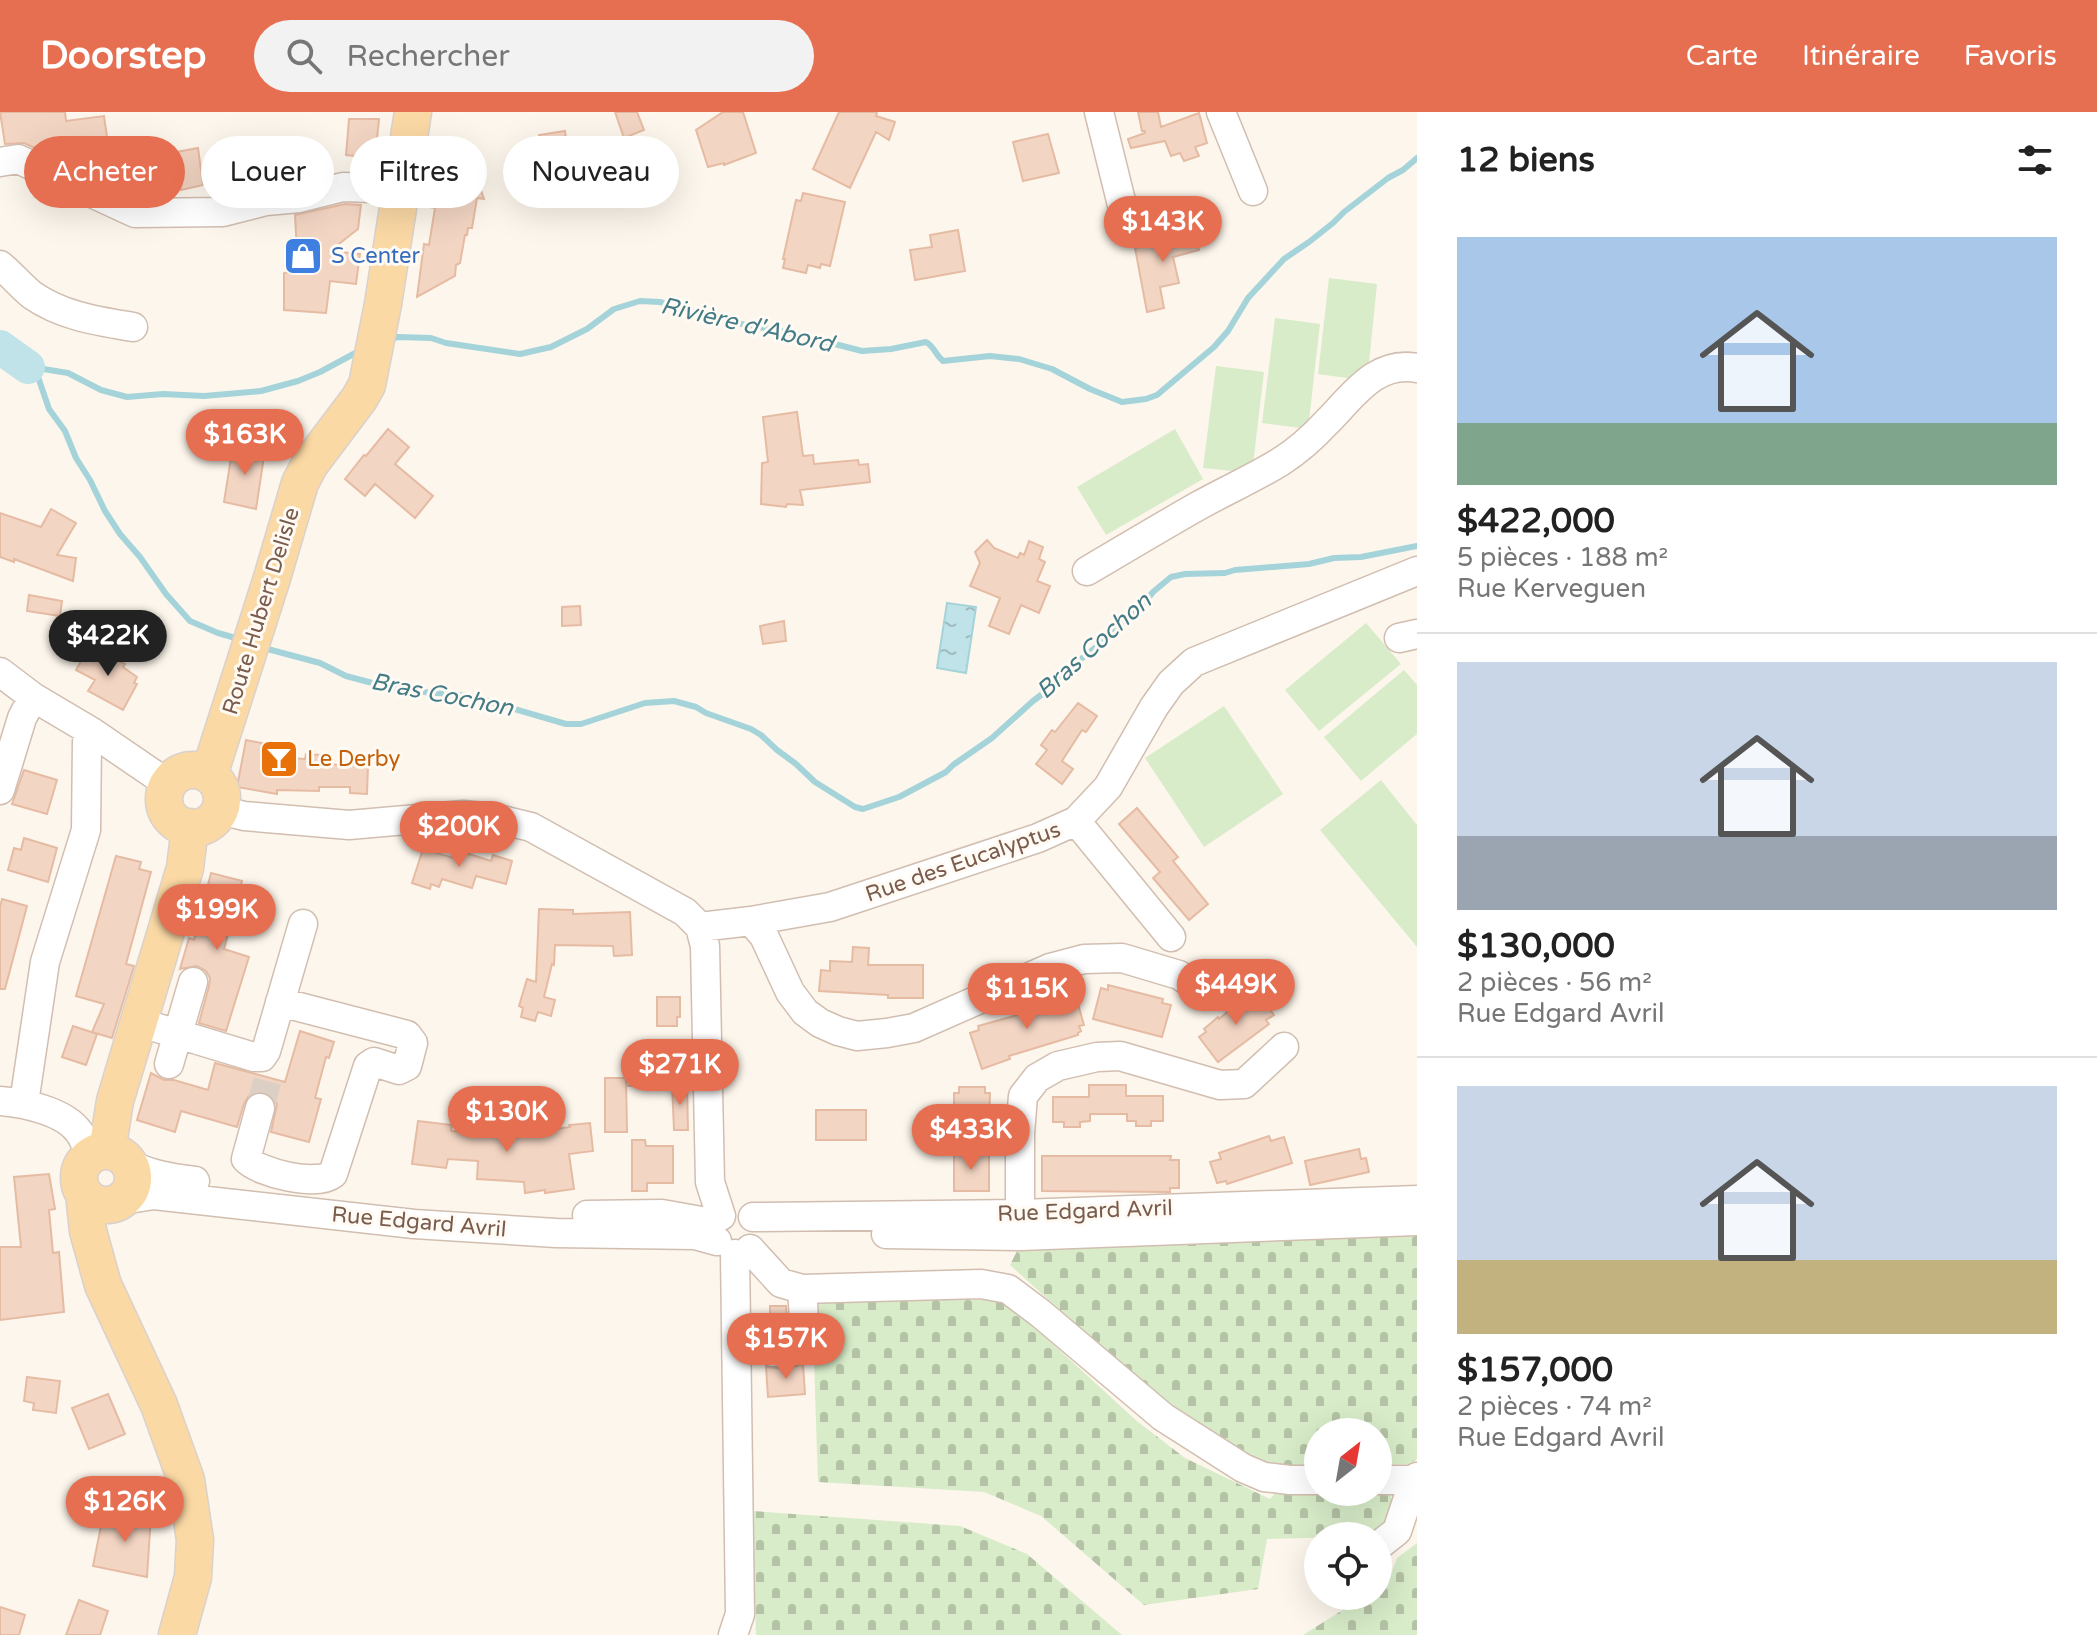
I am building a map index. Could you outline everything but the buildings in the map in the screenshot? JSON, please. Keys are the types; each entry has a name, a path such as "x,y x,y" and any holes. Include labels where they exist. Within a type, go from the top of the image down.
{"main road":[{"path":"409,136 413,112"},
{"name":"Route Hubert Delisle","path":"209,775 300,483 310,464 367,385 397,208"},
{"path":"109,1157 115,1101 185,868 205,818 222,800 221,790 209,775 201,771 182,772 168,784 165,802 168,811 181,824 205,818"},
{"path":"107,1199 132,1187 133,1179 109,1157"},
{"path":"107,1199 79,1178 84,1162 109,1157"},
{"path":"107,1199 104,1234 97,1263 103,1285 159,1405 186,1480 195,1540 193,1577 177,1635"}],"street":[{"path":"1099,112 1123,209"},
{"path":"1221,112 1253,191"},
{"path":"0,162 18,159 135,213 223,212 266,201 350,187"},
{"path":"0,265 29,293 50,307 75,316 133,327"},
{"path":"1087,571 1283,460 1374,376 1390,367 1404,365 1417,368"},
{"name":"Rue des Eucalyptus","path":"700,927 830,907 1038,838 1076,821 1108,787 1171,683 1194,662 1417,571"},
{"path":"0,672 33,697 92,732 168,784"},
{"path":"0,790 22,718 33,697"},
{"path":"92,732 87,741 86,830 45,962 12,1102 55,1113 109,1157"},
{"path":"205,818 244,816 349,825 463,815 494,818 531,827 685,912 700,927 705,946 710,1182 736,1231 781,1283 802,1289 981,1284 1008,1289 1163,1417 1243,1468 1264,1477 1304,1480"},
{"path":"1076,821 1171,937"},
{"path":"751,921 764,936 790,992 805,1012 829,1027 857,1036 914,1028 1050,968 1084,959 1122,958 1179,975 1196,986 1210,990 1233,983"},
{"path":"138,1022 254,1057 265,1068 266,1051 303,924"},
{"path":"169,1064 193,982"},
{"path":"260,1108 246,1159 252,1165 298,1179 327,1179 333,1174 368,1066 374,1062 399,1070 407,1066 413,1043 407,1035 280,1002"},
{"path":"1020,1225 1023,1096 1037,1078 1058,1066 1097,1057 1120,1056 1220,1085 1244,1084 1284,1047"},
{"name":"Rue Edgard Avril","path":"109,1157 145,1172 185,1180 412,1207 557,1215 662,1214 736,1231"},
{"name":"Rue Edgard Avril","path":"107,1199 154,1195 414,1224 556,1233 695,1235 736,1231 1020,1225 1417,1221"},
{"name":"Rue Edgard Avril","path":"1020,1225 1417,1200"},
{"path":"733,1635 740,1614 736,1231"},
{"path":"773,1352 792,1351 800,1346 804,1338 802,1289"},
{"path":"1392,1479 1416,1478 1397,1531 1392,1536"}],"green space":[{"path":"1329,278 1377,284 1368,373 1361,380 1318,374"},
{"path":"1275,318 1320,324 1308,429 1262,423"},
{"path":"1216,366 1264,372 1252,473 1203,468"},
{"path":"1175,429 1203,479 1106,535 1077,487"},
{"path":"1366,623 1401,664 1319,731 1285,690"},
{"path":"1404,670 1417,685 1417,734 1361,781 1324,737"},
{"path":"1224,706 1283,794 1204,847 1145,758"},
{"path":"1381,780 1417,825 1417,947 1320,830"},
{"path":"1417,1231 1417,1459 1410,1464 1392,1465 1392,1418 1304,1418 1304,1467 1282,1468 1259,1462 1158,1398 1010,1265 1017,1251"},
{"path":"812,1300 996,1300 1010,1305 1138,1422 1185,1458 1270,1499 1279,1489 1304,1491 1304,1506 1392,1506 1392,1518 1388,1522 1304,1522 1304,1538 1267,1539 1258,1589 1144,1605 1041,1516 984,1492 818,1482"},
{"path":"752,1511 960,1526 1027,1554 1122,1635 756,1635"},
{"path":"1417,1543 1417,1635 1303,1635 1343,1610 1392,1610 1392,1571 1397,1558"}],"water":[{"path":"947,603 976,607 966,673 937,668"}],"waterway":[{"name":"Rivière d'Abord","path":"387,340 398,337 431,338 520,354 551,347 587,329 614,309 640,301 660,302 725,321 792,333 862,351 926,342 943,361 990,356 1019,359 1052,369 1122,402 1146,399 1157,395 1214,347 1248,298 1284,259 1417,158"},
{"name":"Rivière d'Abord","path":"0,347 28,367"},
{"name":"Rivière d'Abord","path":"31,367 68,373 101,390 127,397 163,394 204,396 261,391 298,381 361,350"},
{"name":"Bras Cochon","path":"28,367 37,374 49,409 65,431 105,511 166,594 190,621 239,639"},
{"name":"Bras Cochon","path":"260,647 320,663 346,676 380,685 470,696 566,724 581,724 645,703 674,701 751,729 815,782 863,809 899,797 946,772 992,738 1061,675 1111,635 1171,577 1309,564 1417,546"}],"tunnel":[{"path":"260,1108 268,1078"}],"place":[{"name":"S Center","path":"303,256"},
{"name":"Le Derby","path":"279,759"}]}
